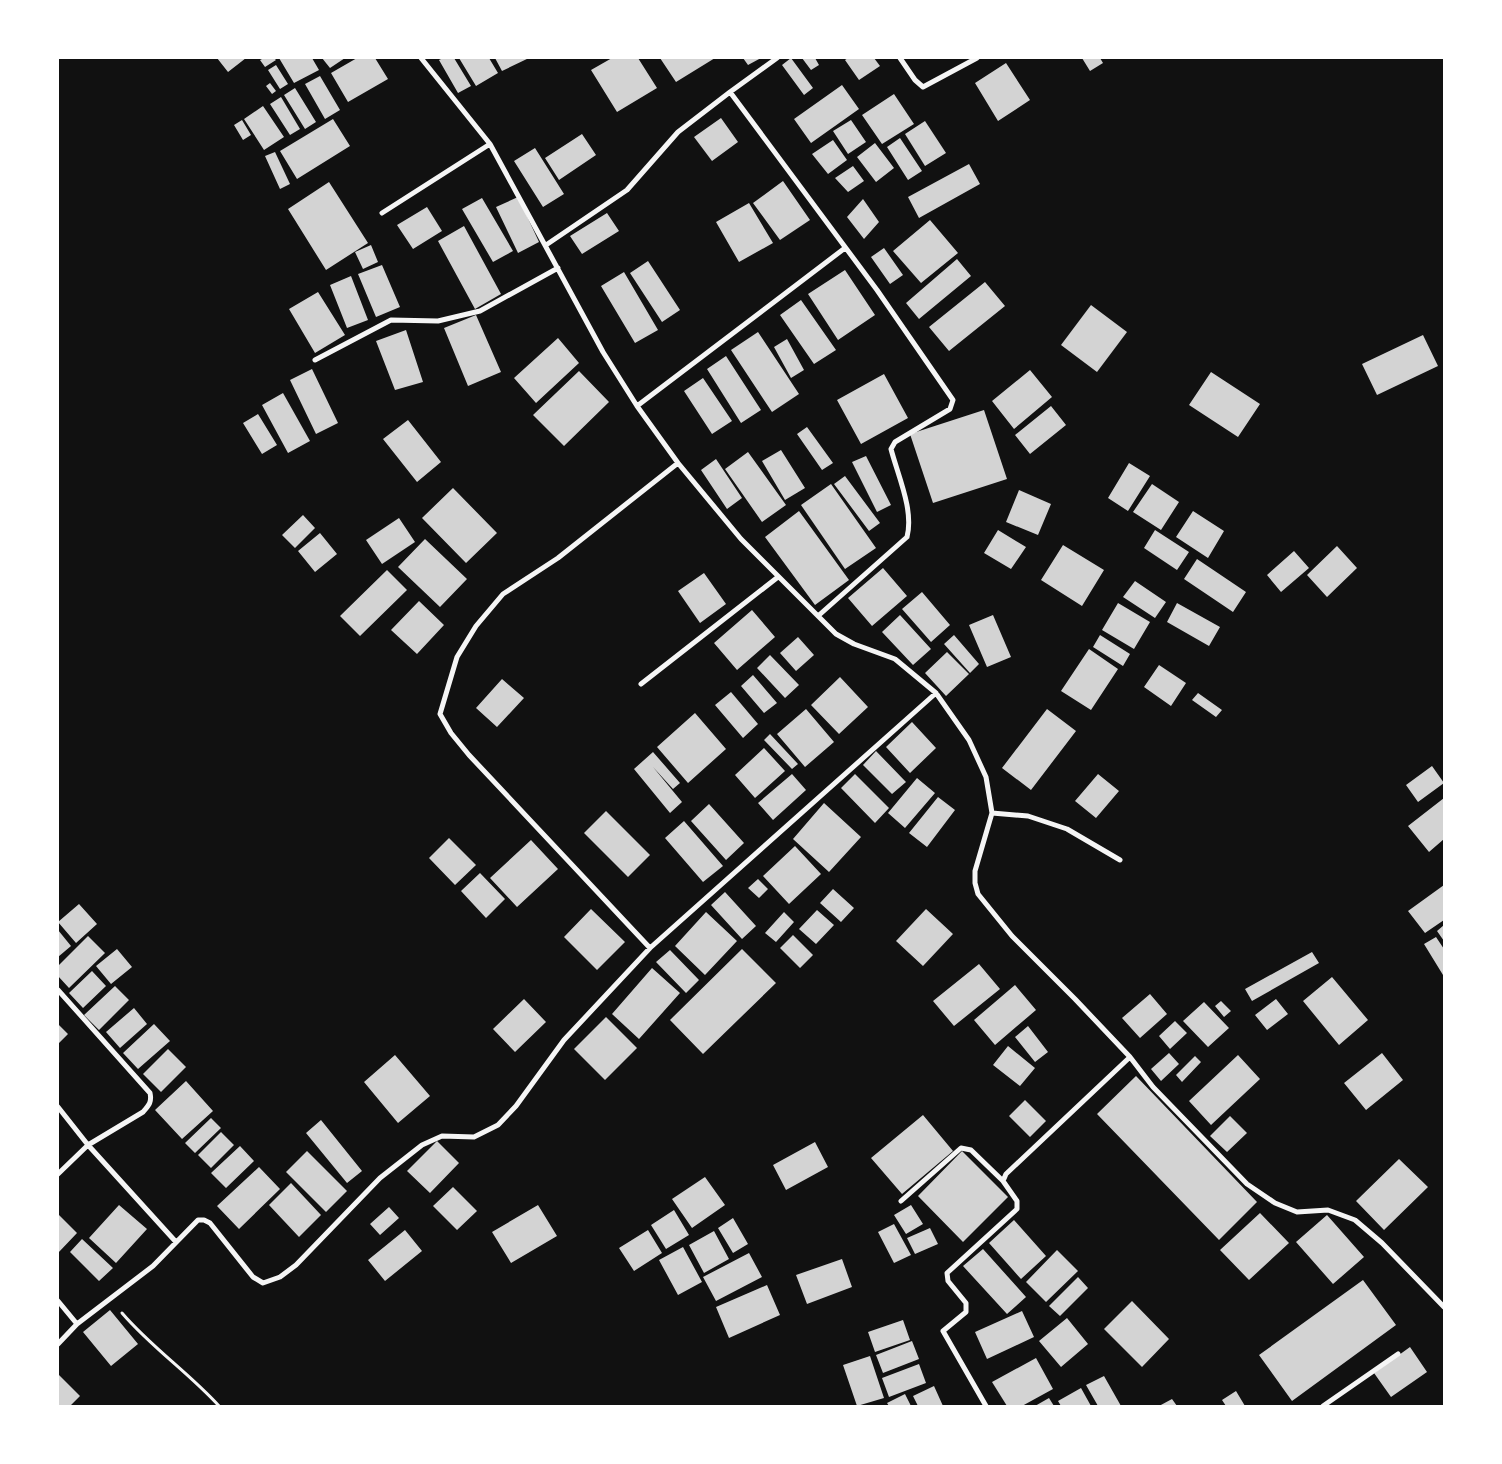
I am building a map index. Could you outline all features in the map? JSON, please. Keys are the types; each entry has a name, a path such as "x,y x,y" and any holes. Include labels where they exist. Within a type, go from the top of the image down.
{"street":[{"path":"421,58 490,144 603,352 637,406 678,463 741,539 836,634 854,644 895,659 936,693 969,740 986,777 992,813 975,871 974,883 978,894 1012,936 1130,1056 1153,1087 1247,1184 1275,1203 1297,1212 1328,1210 1355,1220 1382,1243 1444,1307"},
{"path":"546,245 627,190 678,132 777,58"},
{"path":"900,58 915,80 923,87 977,58"},
{"path":"730,92 845,248 953,400 950,409 896,442 891,449 908,510 909,530 907,537 818,616"},
{"path":"382,213 490,144"},
{"path":"637,406 845,248"},
{"path":"315,360 391,320 413,319 438,322 480,311 558,268"},
{"path":"650,948 469,755 451,733 440,714 457,657 476,626 503,594 558,558 678,463"},
{"path":"642,684 778,577"},
{"path":"58,1344 77,1324 153,1266 198,1220 210,1223 252,1277 263,1283 280,1277 296,1265 380,1178 422,1146 442,1136 474,1137 498,1125 516,1106 564,1040 650,948 936,693"},
{"path":"992,813 1028,816 1067,829 1120,860"},
{"path":"58,990 150,1092 151,1100 142,1112 88,1145 58,1174"},
{"path":"1003,1181 1006,1174 1130,1056"},
{"path":"58,1107 88,1145 176,1242"},
{"path":"901,1201 961,1148 971,1150 1003,1181 1017,1201 1017,1209 948,1273 948,1281 966,1303 966,1312 943,1331 986,1406"},
{"path":"58,1301 77,1324"},
{"path":"1323,1406 1398,1354"}],"path":[{"path":"110,1298 137,1331 206,1392 219,1406"}],"building":[{"path":"217,58 246,58 228,72"},
{"path":"274,58 276,60 265,67 260,60"},
{"path":"279,58 312,58 319,70 294,83"},
{"path":"322,58 345,58 330,68"},
{"path":"357,58 375,58 388,79 348,102 331,73"},
{"path":"454,58 471,86 458,93 439,60"},
{"path":"459,58 489,58 498,73 476,86"},
{"path":"495,58 529,58 502,71"},
{"path":"612,58 638,58 657,88 617,112 591,70"},
{"path":"660,58 715,58 676,82"},
{"path":"743,58 761,58 748,65"},
{"path":"791,58 813,88 804,95 782,65"},
{"path":"802,58 815,58 819,65 811,70"},
{"path":"848,58 874,58 880,66 859,80 845,60"},
{"path":"1082,58 1100,58 1103,63 1090,71"},
{"path":"1006,63 1030,100 998,121 975,83"},
{"path":"276,65 288,84 280,89 268,70"},
{"path":"320,76 340,110 325,119 305,84"},
{"path":"270,83 276,91 272,94 266,86"},
{"path":"842,85 859,109 811,143 794,119"},
{"path":"295,88 316,122 305,129 284,95"},
{"path":"894,94 914,124 882,144 862,115"},
{"path":"281,97 300,129 290,135 270,104"},
{"path":"263,106 284,137 264,150 244,119"},
{"path":"721,118 738,142 712,161 694,137"},
{"path":"333,119 350,146 297,179 280,151"},
{"path":"242,120 251,135 243,140 234,125"},
{"path":"851,120 866,142 848,154 833,131"},
{"path":"925,121 946,153 925,166 905,134"},
{"path":"582,134 596,155 559,180 545,158"},
{"path":"900,138 922,171 908,180 887,147"},
{"path":"833,140 847,160 828,174 812,154"},
{"path":"875,143 894,168 876,182 857,157"},
{"path":"535,148 564,194 543,207 514,161"},
{"path":"275,152 290,184 280,189 265,156"},
{"path":"969,164 980,184 919,218 908,197"},
{"path":"853,166 864,181 848,192 835,178"},
{"path":"783,181 810,220 780,240 753,203"},
{"path":"329,182 368,243 326,270 288,209"},
{"path":"518,197 539,242 518,253 496,207"},
{"path":"482,198 513,251 493,262 462,209"},
{"path":"863,199 879,222 864,239 847,217"},
{"path":"749,203 773,243 739,262 716,222"},
{"path":"427,207 442,231 413,249 397,225"},
{"path":"607,213 619,231 582,254 570,236"},
{"path":"930,220 958,253 921,283 893,251"},
{"path":"464,226 501,294 475,309 438,241"},
{"path":"371,245 378,262 363,269 355,252"},
{"path":"884,248 903,275 890,284 871,257"},
{"path":"957,259 971,276 919,319 906,303"},
{"path":"648,261 680,310 662,322 630,273"},
{"path":"382,265 400,307 376,317 358,274"},
{"path":"845,270 875,315 838,340 808,294"},
{"path":"624,272 658,330 635,343 601,286"},
{"path":"351,276 368,320 347,328 330,285"},
{"path":"985,282 1005,306 949,351 929,327"},
{"path":"318,292 345,335 315,353 289,309"},
{"path":"801,300 836,350 814,364 780,315"},
{"path":"1091,305 1127,332 1097,372 1061,345"},
{"path":"476,315 501,372 468,386 444,328"},
{"path":"406,330 423,382 395,390 376,341"},
{"path":"758,332 799,394 772,412 731,350"},
{"path":"1423,335 1438,366 1377,395 1362,364"},
{"path":"558,338 579,363 536,403 514,378"},
{"path":"787,339 804,370 791,378 774,347"},
{"path":"726,356 761,410 741,423 707,369"},
{"path":"312,369 338,423 316,434 290,380"},
{"path":"1030,370 1052,397 1014,429 992,401"},
{"path":"579,371 609,402 564,446 533,415"},
{"path":"1211,372 1260,404 1238,437 1189,405"},
{"path":"884,374 908,418 861,444 837,400"},
{"path":"703,378 732,421 712,434 684,391"},
{"path":"283,393 310,441 288,453 262,405"},
{"path":"1051,406 1066,425 1030,454 1015,435"},
{"path":"984,410 1007,479 933,503 910,434"},
{"path":"258,414 277,445 262,454 243,423"},
{"path":"408,420 441,462 417,482 383,439"},
{"path":"807,427 833,463 822,470 797,434"},
{"path":"781,450 805,488 785,500 762,461"},
{"path":"748,452 786,505 762,522 725,469"},
{"path":"866,456 891,505 877,512 852,462"},
{"path":"716,459 742,498 727,509 701,470"},
{"path":"1129,463 1150,476 1128,511 1108,498"},
{"path":"845,476 880,523 869,531 834,484"},
{"path":"831,484 876,548 845,569 801,505"},
{"path":"1152,484 1179,502 1161,530 1133,512"},
{"path":"453,488 497,533 466,563 422,518"},
{"path":"1019,490 1051,504 1038,535 1006,522"},
{"path":"799,511 849,580 815,605 765,537"},
{"path":"1193,511 1224,531 1208,558 1176,537"},
{"path":"303,515 315,528 295,548 282,535"},
{"path":"399,518 415,542 382,564 366,540"},
{"path":"998,530 1026,547 1011,569 984,553"},
{"path":"1155,530 1189,552 1177,570 1144,548"},
{"path":"320,533 337,554 315,572 298,551"},
{"path":"425,539 467,579 440,607 398,567"},
{"path":"1063,545 1104,570 1082,606 1041,580"},
{"path":"1337,546 1357,568 1327,597 1307,575"},
{"path":"1294,551 1309,568 1281,592 1267,575"},
{"path":"1197,559 1246,592 1233,612 1184,579"},
{"path":"883,568 907,596 872,626 848,598"},
{"path":"387,570 407,590 360,636 340,616"},
{"path":"704,573 726,604 700,623 678,591"},
{"path":"1135,581 1166,602 1155,618 1123,597"},
{"path":"922,592 950,625 931,642 902,609"},
{"path":"419,601 444,625 417,654 391,630"},
{"path":"1118,603 1150,622 1134,649 1102,630"},
{"path":"1177,603 1220,627 1209,646 1167,622"},
{"path":"752,610 775,637 737,670 714,643"},
{"path":"900,615 931,649 913,665 882,632"},
{"path":"993,615 1011,657 987,667 969,625"},
{"path":"954,635 979,664 970,673 944,644"},
{"path":"1100,635 1130,654 1123,666 1093,647"},
{"path":"798,637 814,655 796,671 780,653"},
{"path":"1089,649 1118,669 1091,710 1061,691"},
{"path":"947,652 969,674 946,696 925,673"},
{"path":"770,655 799,685 785,698 757,668"},
{"path":"1159,665 1186,683 1171,706 1144,687"},
{"path":"753,675 777,703 764,713 741,686"},
{"path":"840,677 868,707 839,734 811,705"},
{"path":"502,679 524,698 497,727 476,708"},
{"path":"731,692 758,724 743,738 715,705"},
{"path":"1198,693 1222,710 1216,717 1192,700"},
{"path":"806,709 834,742 805,767 777,734"},
{"path":"1047,709 1076,731 1031,790 1002,768"},
{"path":"695,713 726,749 688,783 657,747"},
{"path":"912,722 936,748 910,773 886,747"},
{"path":"770,734 798,764 792,769 764,740"},
{"path":"764,748 785,771 755,798 735,775"},
{"path":"876,751 906,782 892,794 863,765"},
{"path":"653,752 680,783 673,789 653,767 682,802 670,813 634,769"},
{"path":"1432,766 1444,783 1418,802 1406,785"},
{"path":"792,774 806,790 773,820 758,803"},
{"path":"855,774 889,808 875,823 841,788"},
{"path":"1098,774 1119,791 1096,818 1075,801"},
{"path":"917,778 935,793 905,828 888,813"},
{"path":"938,797 955,810 927,847 909,833"},
{"path":"1444,798 1444,839 1429,852 1408,826"},
{"path":"824,803 861,837 829,872 793,839"},
{"path":"709,804 744,843 726,860 691,821"},
{"path":"606,811 650,855 628,877 584,833"},
{"path":"684,821 723,866 703,882 665,838"},
{"path":"449,838 476,865 455,885 429,858"},
{"path":"531,840 558,869 517,907 490,878"},
{"path":"795,846 821,874 789,904 763,876"},
{"path":"480,873 505,899 486,918 461,891"},
{"path":"758,879 768,889 759,898 748,888"},
{"path":"1444,885 1444,920 1425,933 1408,911"},
{"path":"833,889 854,908 841,922 820,903"},
{"path":"725,892 756,926 742,939 711,905"},
{"path":"79,904 97,924 76,943 58,922"},
{"path":"591,909 625,942 597,970 564,937"},
{"path":"926,909 953,934 923,966 896,941"},
{"path":"817,910 834,925 816,944 799,929"},
{"path":"706,912 737,941 705,975 675,946"},
{"path":"784,912 794,922 776,942 765,933"},
{"path":"1444,925 1444,941 1437,931"},
{"path":"58,930 71,946 58,957"},
{"path":"793,935 813,955 800,968 780,948"},
{"path":"88,936 105,953 69,988 58,976 58,966"},
{"path":"1436,937 1444,949 1443,975 1424,944"},
{"path":"117,949 132,967 111,984 96,966"},
{"path":"742,949 776,983 703,1054 670,1020"},
{"path":"670,950 699,980 686,993 656,962"},
{"path":"1312,952 1319,963 1252,1001 1245,989"},
{"path":"979,964 1000,989 954,1026 933,1001"},
{"path":"652,968 680,993 639,1039 612,1014"},
{"path":"92,971 106,986 83,1008 69,993"},
{"path":"1332,977 1368,1020 1339,1045 1303,1001"},
{"path":"1015,985 1036,1010 995,1045 974,1020"},
{"path":"115,986 129,1000 99,1030 84,1015"},
{"path":"1150,994 1167,1014 1140,1038 1122,1018"},
{"path":"524,999 546,1022 515,1052 493,1029"},
{"path":"1276,999 1288,1014 1267,1030 1255,1015"},
{"path":"1221,1001 1231,1011 1224,1017 1215,1006"},
{"path":"1204,1002 1229,1028 1208,1047 1183,1021"},
{"path":"134,1008 147,1024 120,1048 106,1032"},
{"path":"606,1017 637,1048 605,1080 574,1049"},
{"path":"1175,1021 1187,1033 1170,1049 1159,1036"},
{"path":"58,1024 68,1034 58,1044"},
{"path":"154,1024 170,1041 138,1069 123,1053"},
{"path":"1028,1026 1048,1052 1035,1062 1015,1037"},
{"path":"1008,1046 1035,1068 1020,1086 993,1065"},
{"path":"168,1049 186,1067 161,1092 143,1074"},
{"path":"1169,1053 1179,1064 1161,1081 1151,1069"},
{"path":"1382,1053 1403,1080 1366,1110 1344,1083"},
{"path":"395,1055 430,1096 398,1123 364,1082"},
{"path":"1238,1055 1260,1079 1211,1125 1189,1101"},
{"path":"1195,1056 1201,1062 1182,1082 1176,1075"},
{"path":"1136,1076 1257,1202 1219,1240 1097,1114"},
{"path":"186,1081 213,1111 182,1139 155,1110"},
{"path":"1025,1100 1046,1121 1030,1137 1009,1116"},
{"path":"923,1115 953,1151 902,1194 871,1158"},
{"path":"1230,1116 1247,1133 1227,1152 1210,1136"},
{"path":"211,1118 221,1128 195,1153 185,1143"},
{"path":"321,1120 362,1171 347,1183 306,1133"},
{"path":"221,1132 234,1145 211,1168 198,1155"},
{"path":"437,1141 459,1163 430,1193 407,1171"},
{"path":"815,1142 828,1167 786,1190 773,1165"},
{"path":"240,1146 254,1161 226,1188 211,1173"},
{"path":"307,1151 347,1191 326,1212 286,1172"},
{"path":"962,1151 1008,1197 963,1242 918,1196"},
{"path":"1399,1159 1428,1187 1384,1230 1356,1201"},
{"path":"259,1167 280,1189 239,1229 217,1206"},
{"path":"705,1177 725,1205 692,1228 672,1199"},
{"path":"291,1183 321,1215 299,1237 269,1205"},
{"path":"453,1187 477,1211 457,1230 433,1206"},
{"path":"119,1205 147,1229 116,1263 89,1238"},
{"path":"538,1205 557,1236 511,1263 492,1232"},
{"path":"911,1205 923,1224 906,1234 894,1215"},
{"path":"389,1207 399,1218 380,1235 370,1224"},
{"path":"674,1210 689,1235 666,1249 651,1225"},
{"path":"1260,1213 1289,1243 1249,1280 1220,1250"},
{"path":"58,1214 77,1233 58,1253"},
{"path":"1327,1215 1364,1257 1333,1284 1296,1242"},
{"path":"733,1218 748,1244 733,1253 718,1228"},
{"path":"1014,1220 1046,1256 1021,1279 989,1243"},
{"path":"894,1224 911,1255 894,1263 878,1232"},
{"path":"930,1228 938,1244 915,1254 907,1238"},
{"path":"405,1230 422,1251 385,1281 368,1260"},
{"path":"648,1230 662,1253 634,1271 619,1248"},
{"path":"714,1231 729,1259 704,1273 689,1245"},
{"path":"82,1239 113,1268 99,1281 70,1252"},
{"path":"683,1247 702,1282 678,1295 659,1260"},
{"path":"983,1249 1026,1297 1007,1314 963,1266"},
{"path":"1057,1250 1078,1271 1046,1302 1026,1282"},
{"path":"749,1253 762,1277 716,1301 703,1277"},
{"path":"842,1259 852,1287 807,1304 796,1275"},
{"path":"1078,1277 1088,1288 1060,1316 1049,1306"},
{"path":"1363,1280 1396,1325 1292,1401 1259,1355"},
{"path":"767,1285 780,1315 729,1338 716,1307"},
{"path":"1132,1301 1169,1339 1142,1367 1104,1329"},
{"path":"110,1310 138,1344 111,1366 83,1332"},
{"path":"1022,1311 1034,1337 987,1359 975,1332"},
{"path":"1067,1318 1088,1344 1061,1367 1039,1341"},
{"path":"903,1320 910,1340 875,1352 868,1332"},
{"path":"912,1341 919,1359 883,1373 876,1355"},
{"path":"1410,1347 1427,1372 1391,1397 1374,1373"},
{"path":"870,1356 884,1398 857,1406 843,1365"},
{"path":"1036,1358 1053,1389 1022,1406 1007,1406 992,1382"},
{"path":"919,1364 926,1383 889,1397 882,1378"},
{"path":"58,1374 80,1396 70,1406 58,1406"},
{"path":"1104,1376 1121,1406 1098,1406 1086,1385"},
{"path":"934,1386 943,1406 918,1406 913,1396"},
{"path":"1081,1388 1091,1406 1061,1406 1058,1401"},
{"path":"1236,1391 1245,1406 1226,1406 1222,1400"},
{"path":"905,1394 911,1406 889,1406 887,1403"},
{"path":"1049,1398 1054,1406 1035,1406"},
{"path":"1172,1399 1177,1406 1159,1406"}]}
